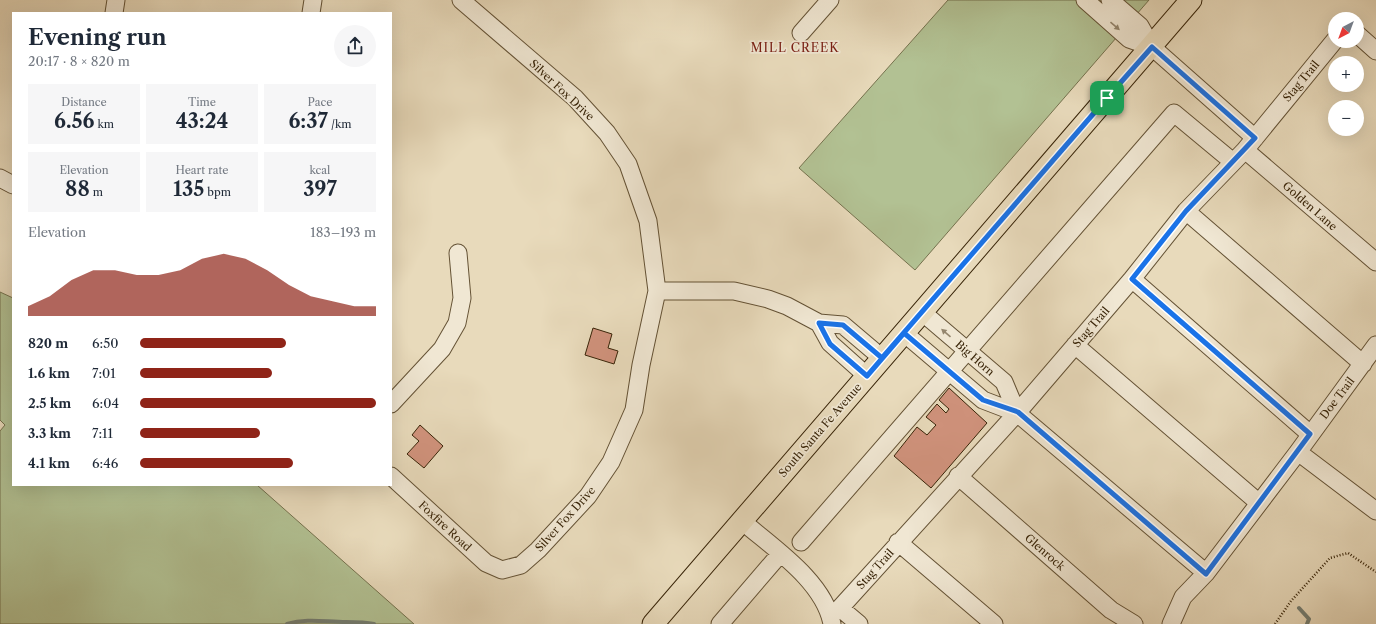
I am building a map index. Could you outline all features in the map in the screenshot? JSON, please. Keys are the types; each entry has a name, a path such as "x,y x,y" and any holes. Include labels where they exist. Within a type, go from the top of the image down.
{"main road":[{"name":"South Santa Fe Avenue","path":"653,624 1191,0"}],"street":[{"path":"114,12 116,0"},
{"path":"311,12 313,0"},
{"name":"Silver Fox Drive","path":"461,0 575,98 607,133 628,164 648,221 657,292 641,364 634,410 611,462 588,496 538,550 521,565 502,570"},
{"path":"801,33 830,0"},
{"path":"1085,0 1129,38 1152,47"},
{"path":"1110,0 1140,26 1152,47"},
{"path":"1364,40 1376,51"},
{"name":"Golden Lane","path":"1152,47 1250,144 1376,262"},
{"name":"Stag Trail","path":"859,624 840,608 898,542 1018,412 1132,279 1186,211 1250,144 1328,48"},
{"path":"801,542 966,350 1174,113 1233,162"},
{"path":"0,178 12,184"},
{"path":"1186,211 1363,364"},
{"path":"392,403 442,349 457,324 462,298 458,253"},
{"path":"1132,279 1310,434"},
{"path":"657,292 734,291 780,304 819,323 843,325 882,358"},
{"name":"Big Horn","path":"922,312 1004,382 1018,412"},
{"path":"819,323 830,344 867,376"},
{"name":"Big Horn","path":"904,333 983,400 1018,412 1206,574"},
{"path":"1075,345 1259,503"},
{"name":"Doe Trail","path":"1171,624 1183,597 1206,574 1376,345"},
{"path":"1298,452 1376,510"},
{"name":"Glenrock","path":"958,476 1111,610 1134,624"},
{"name":"Foxfire Road","path":"392,477 481,559 502,570"},
{"path":"742,521 805,576 823,598 830,614 832,624"},
{"path":"898,542 994,624"},
{"path":"720,624 780,554"}],"path":[{"path":"1275,624 1292,601 1330,558 1348,553 1376,572"}],"green space":[{"path":"948,0 1149,0 915,270 799,168"},
{"path":"0,292 12,298 12,486 258,486 414,624 0,624 0,431 5,425 0,420"}],"building":[{"path":"593,328 612,334 608,348 618,351 614,364 585,355"},
{"path":"949,388 987,423 931,488 894,456 917,427 927,435 936,425 926,417 937,404 946,413 949,409 939,400"},
{"path":"420,425 443,446 424,468 407,454 419,441 412,435"}],"waterway":[{"path":"1299,608 1309,619 1307,624"},
{"path":"287,624 309,621 360,622 374,624"}],"district":[{"name":"MILL CREEK","path":"795,47"}],"route":[{"path":"1152,47 1255,138 1186,211 1132,279 1310,434 1206,574 1018,412 983,400 904,333 867,376 830,344 819,323 843,325 882,358 1107,98 1152,47"}]}
